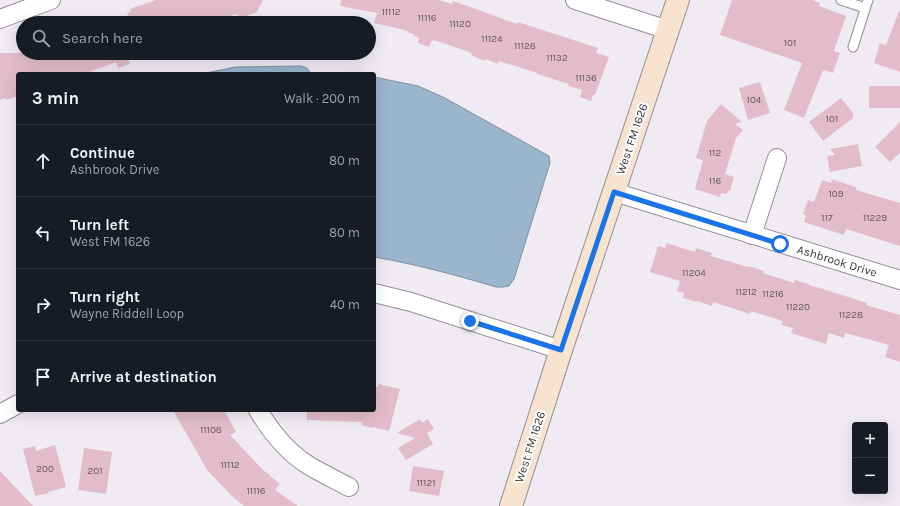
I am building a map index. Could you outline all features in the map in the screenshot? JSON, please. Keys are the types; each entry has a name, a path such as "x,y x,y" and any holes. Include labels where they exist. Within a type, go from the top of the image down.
{"main road":[{"name":"West FM 1626","path":"511,506 561,350 678,0"}],"street":[{"path":"0,19 51,0"},
{"path":"575,0 668,30"},
{"path":"752,235 777,158"},
{"name":"Ashbrook Drive","path":"614,192 900,280"},
{"path":"376,293 411,302 561,350"},
{"path":"0,414 16,405"},
{"path":"259,412 279,441 292,454 349,487"}],"lane":[{"path":"841,0 867,4 853,47"}],"water":[{"path":"301,66 307,68 310,72 211,72 236,67"},
{"path":"376,77 418,86 443,97 549,156 550,163 514,279 509,286 496,287 405,263 376,257"}],"building":[{"path":"156,0 263,0 257,12 247,16 238,16 237,14 230,16 128,16 127,13 131,12 130,9"},
{"path":"341,0 439,0 452,4 453,1 517,24 518,22 598,48 596,53 609,57 595,95 593,95 591,101 580,97 582,90 568,86 569,84 499,61 498,64 486,59 485,61 471,55 472,53 434,40 432,40 429,47 418,43 419,38 407,32 408,31 376,23 377,13 340,6"},
{"path":"732,0 812,0 820,3 819,6 846,16 834,51 840,53 833,73 823,70 804,118 784,110 802,63 720,35"},
{"path":"899,11 900,72 874,63 880,43 886,45"},
{"path":"0,53 16,53 16,60 128,60 130,64 118,68 116,62 89,72 16,72 16,97 7,100 6,98 0,100"},
{"path":"760,82 770,113 748,120 739,88"},
{"path":"869,86 900,86 900,108 869,108"},
{"path":"841,98 853,113 853,118 823,141 809,122"},
{"path":"721,104 742,122 735,124 743,130 736,138 725,174 734,177 730,191 725,194 721,193 720,197 695,189 703,160 696,158 707,121"},
{"path":"900,122 900,153 890,162 875,147"},
{"path":"858,144 862,166 830,172 827,156 835,155 830,149"},
{"path":"831,179 856,187 856,190 900,203 900,246 846,229 844,235 804,222 806,215 803,214 808,200 814,202 822,180 832,183"},
{"path":"666,243 695,252 696,248 712,253 711,256 764,271 763,273 794,283 795,280 809,284 867,303 866,305 900,315 900,362 885,357 889,345 845,333 844,338 829,333 826,344 791,333 793,328 781,325 783,321 751,311 750,314 713,302 712,306 683,298 684,293 677,291 680,281 650,272 658,246 665,248"},
{"path":"378,384 400,389 389,431 361,425 362,422 307,420 307,412 376,412 376,386 378,387"},
{"path":"174,412 225,412 236,432 230,435 263,470 280,484 275,490 298,506 244,506 232,496 207,470"},
{"path":"420,419 422,423 428,419 434,429 427,433 433,444 406,460 398,448 415,438 397,433"},
{"path":"55,445 66,487 35,496 23,449 35,446 36,451"},
{"path":"84,448 112,452 106,494 78,490"},
{"path":"413,466 444,471 439,496 409,491"},
{"path":"0,471 33,506 0,506"}],"route":[{"path":"470,321 561,350 614,192 780,244"}]}
